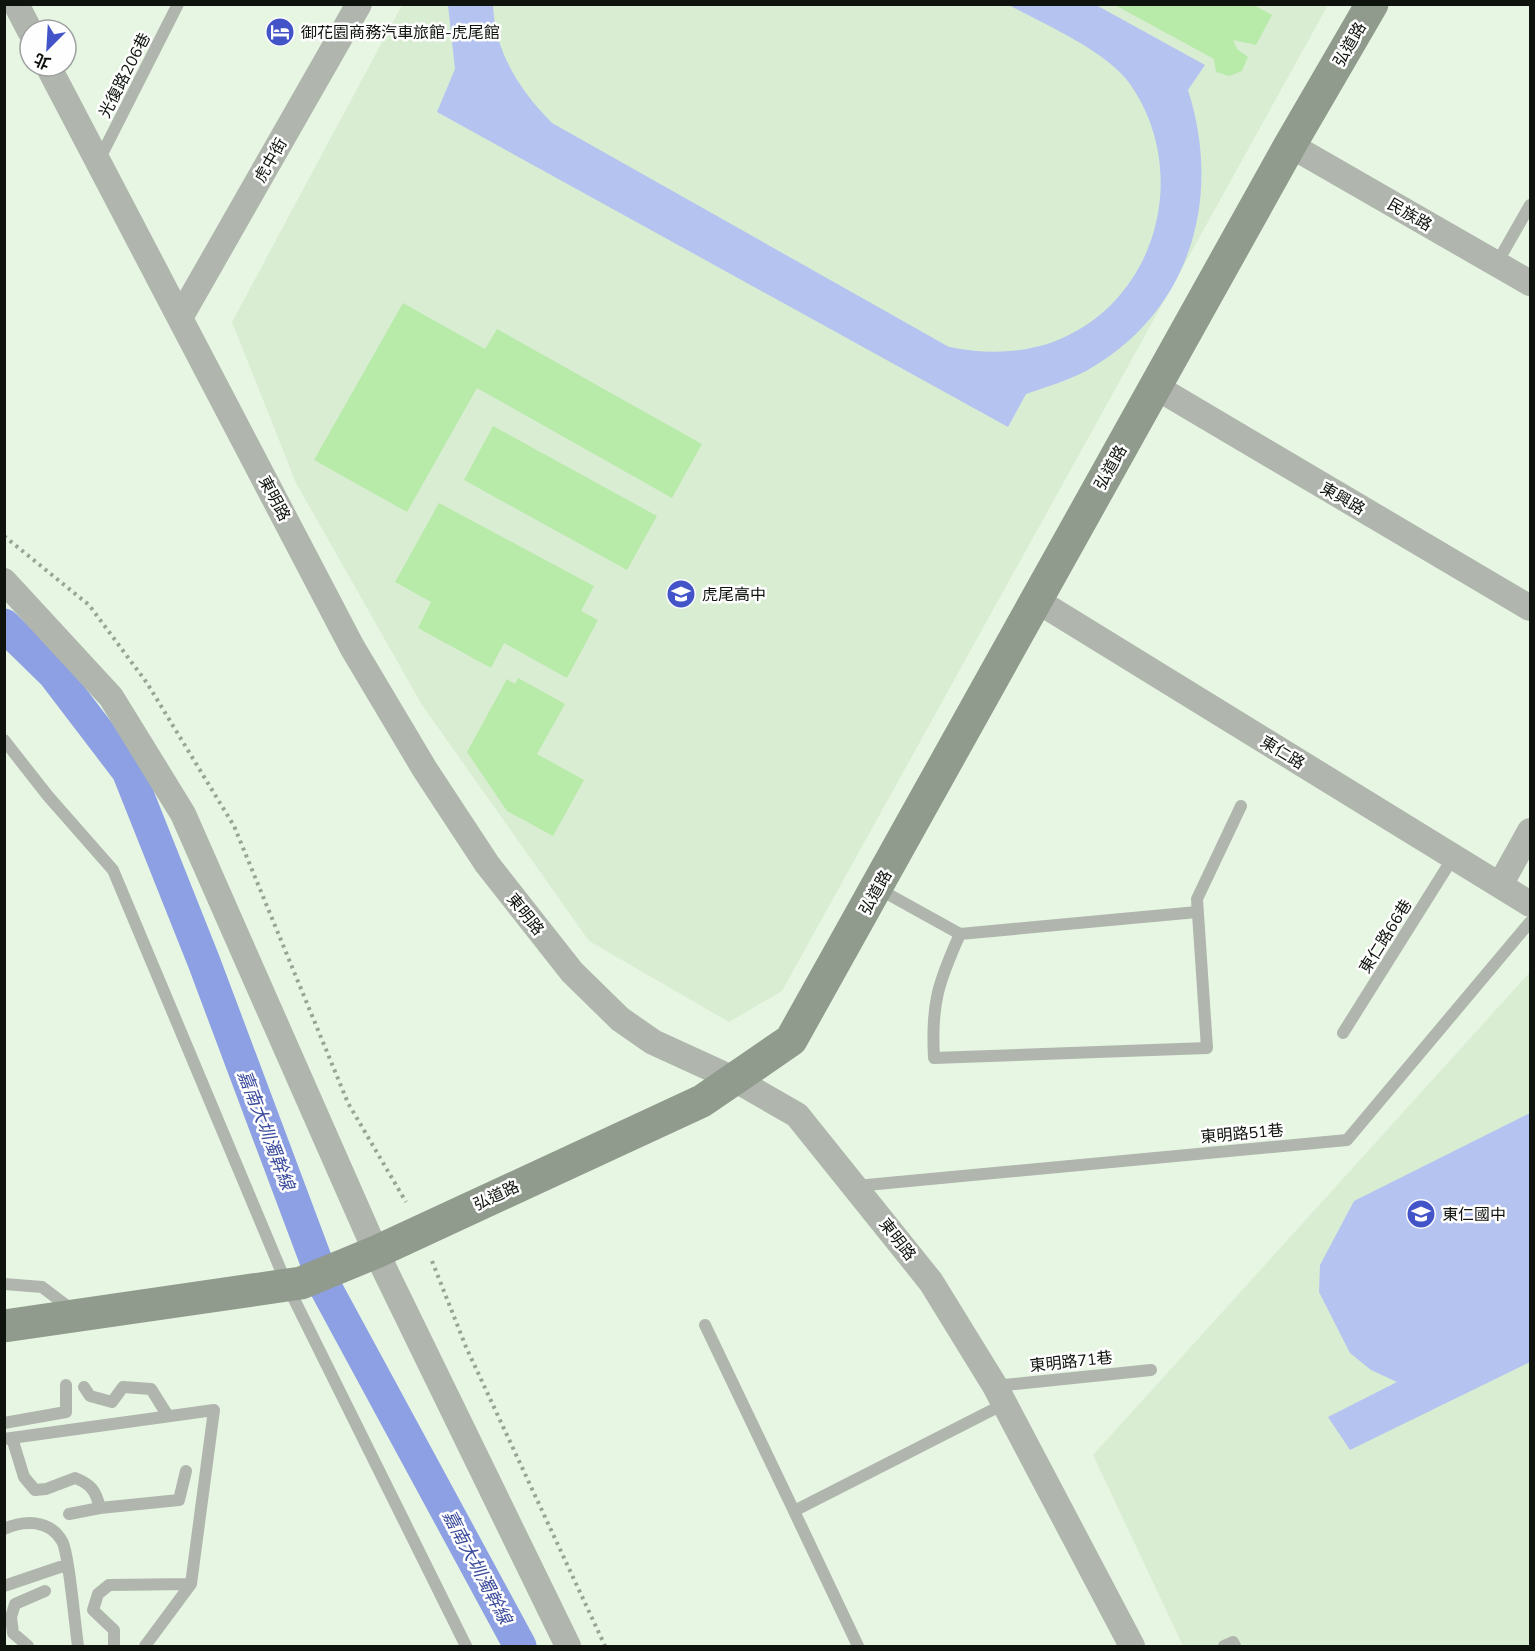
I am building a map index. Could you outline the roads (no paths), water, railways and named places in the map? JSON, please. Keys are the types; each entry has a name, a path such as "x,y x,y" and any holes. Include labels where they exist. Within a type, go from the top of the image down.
{"street":[{"path":"16,4 23,18"},
{"name":"虎中街","path":"181,316 359,4"},
{"name":"弘道路","path":"4,1326 294,1284 363,1257 702,1101 736,1080 791,1040 1290,145 1372,4"},
{"name":"東明路","path":"55,78 181,316 352,647 424,768 487,864 572,972 620,1020 653,1042 736,1080 797,1115 856,1186 931,1282 1000,1395 1132,1647"},
{"name":"民族路","path":"1290,145 1530,283"},
{"name":"東興路","path":"1156,387 1530,608"},
{"path":"4,581 111,697 183,814 363,1257 568,1647"},
{"name":"東仁路","path":"1036,600 1530,904"},
{"path":"1500,885 1530,831"}],"lane":[{"name":"光復路206巷","path":"99,160 178,4"},
{"path":"1497,263 1530,205"},
{"path":"4,740 48,796 113,870 294,1284 466,1647"},
{"path":"960,934 939,981 932,1025 934,1058 1207,1048 1197,899 1241,806"},
{"name":"東仁路66巷","path":"1343,1033 1454,856"},
{"path":"877,888 960,934 1197,912"},
{"name":"東明路51巷","path":"856,1186 1347,1140 1530,922"},
{"path":"4,1284 42,1287 77,1314"},
{"path":"705,1325 858,1647"},
{"name":"東明路71巷","path":"1000,1395 1151,1370"},
{"path":"4,1423 66,1412 66,1385"},
{"path":"84,1387 90,1396 112,1402 123,1387 152,1389 168,1416"},
{"path":"794,1511 1000,1395"},
{"path":"100,1508 97,1496 88,1483 75,1478 46,1489 35,1490 24,1477 8,1439 213,1410 191,1584 145,1647"},
{"path":"69,1514 100,1508 179,1500 186,1471"},
{"path":"4,1529 19,1522 46,1526 63,1542 78,1647"},
{"path":"4,1586 66,1565"},
{"path":"114,1647 114,1630 100,1620 93,1610 98,1594 109,1585 191,1584"},
{"path":"28,1647 13,1633 11,1617 15,1604 45,1591"},
{"path":"1224,1647 1233,1642 1235,1647"}],"waterway":[{"name":"嘉南大圳濁幹線","path":"4,625 54,674 128,771 204,962 327,1290 520,1646"}],"place":[{"name":"御花園商務汽車旅館-虎尾館","path":"280,32"},
{"name":"虎尾高中","path":"681,594"},
{"name":"東仁國中","path":"1421,1214"}]}
